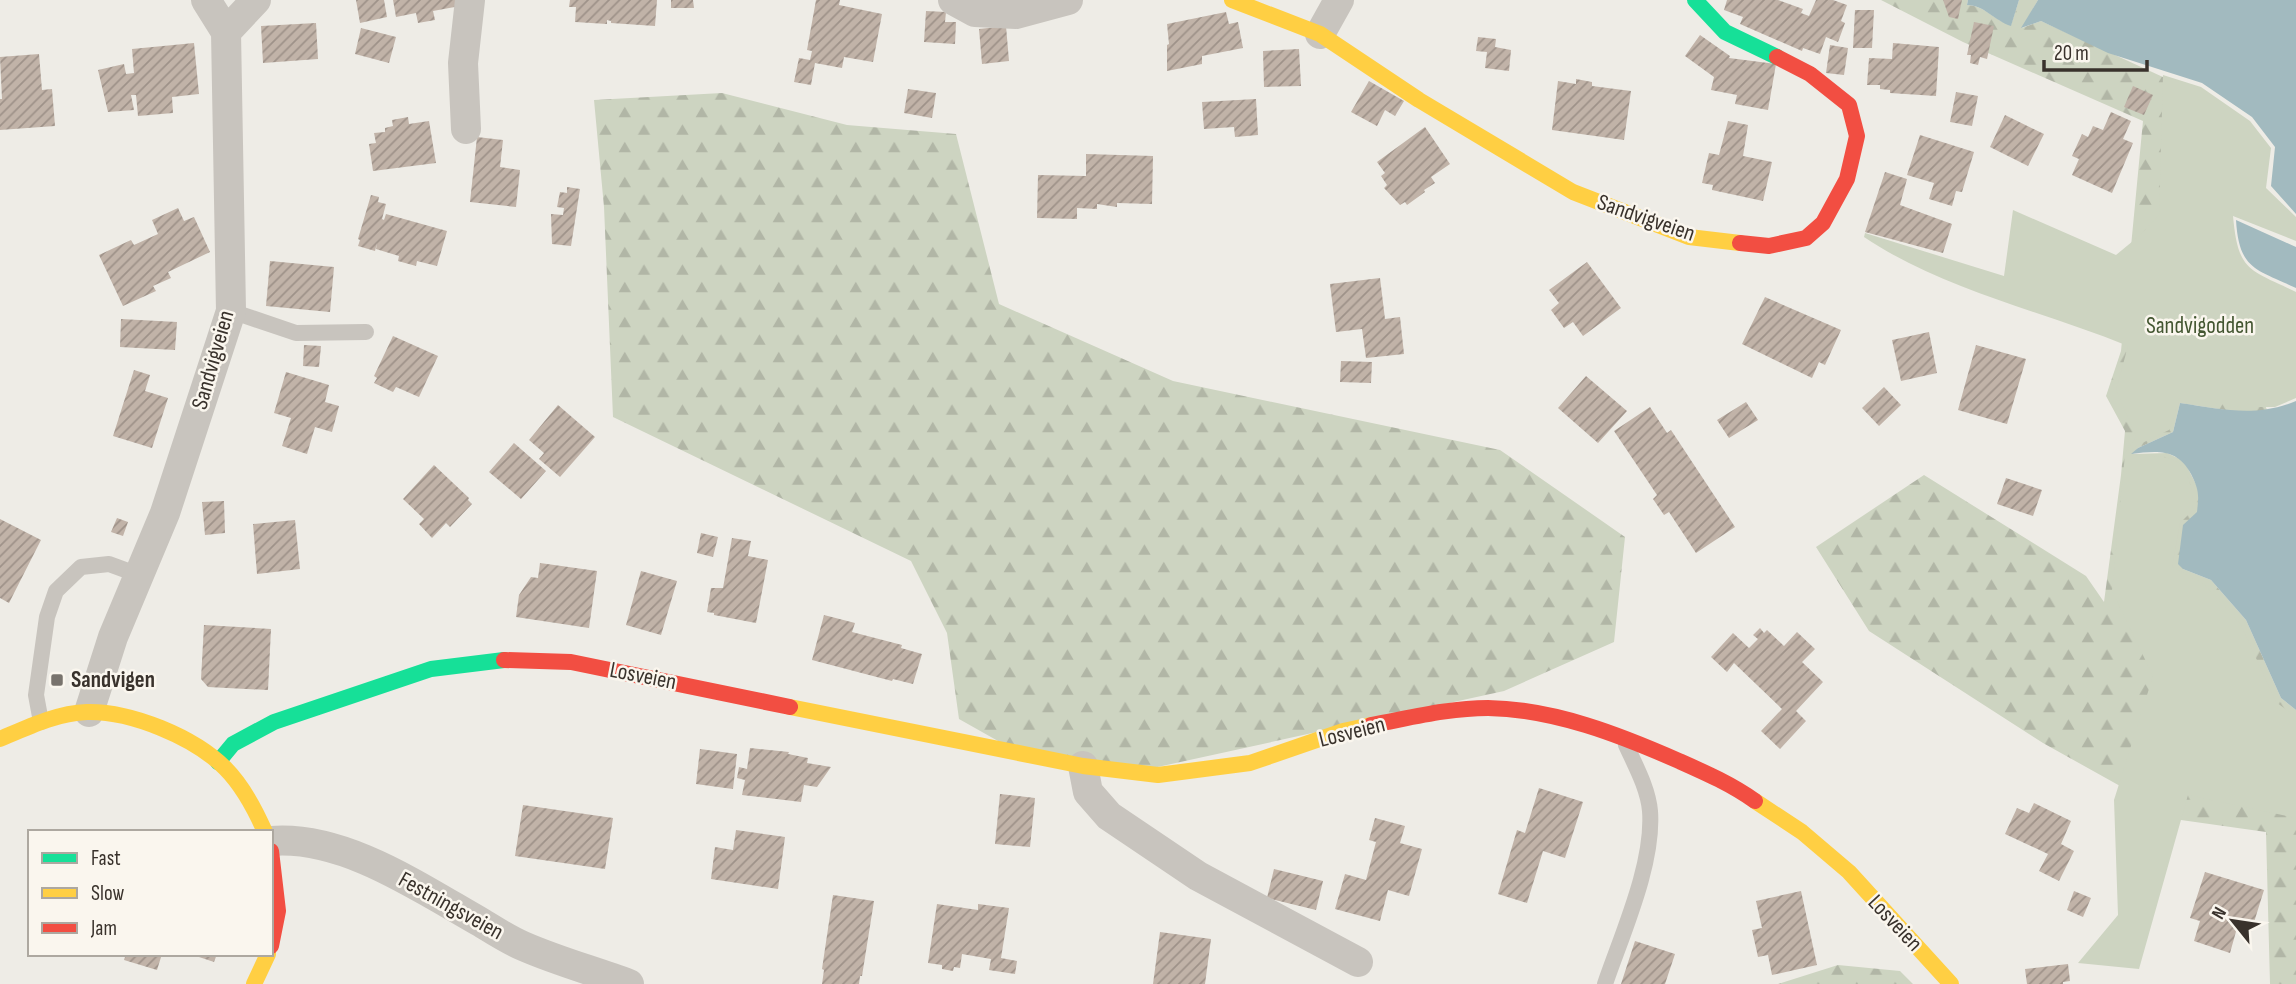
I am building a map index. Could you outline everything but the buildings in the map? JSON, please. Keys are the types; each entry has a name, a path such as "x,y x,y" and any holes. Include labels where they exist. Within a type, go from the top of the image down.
{"street":[{"path":"206,0 226,32 256,0"},
{"path":"467,130 463,64 470,0"},
{"path":"953,0 975,12 1016,14 1068,0"},
{"name":"Sandvigveien","path":"1232,0 1320,34 1419,100 1573,192 1689,237 1769,246 1806,238 1823,223 1847,178 1857,136 1849,104 1810,74 1725,32 1695,0"},
{"path":"1320,34 1339,0"},
{"name":"Sandvigveien","path":"89,712 113,637 165,513 230,311 226,32"},
{"name":"Losveien","path":"218,762 233,744 274,722 431,669 492,660 570,662 1083,766 1158,775 1250,763 1343,731 1451,710 1490,708 1543,715 1622,736 1732,785 1802,832 1849,872 1951,984"},
{"path":"0,739 55,717 89,712 121,716 151,725 180,738 218,762 244,793 264,830"},
{"path":"1083,766 1088,792 1109,816 1198,876 1358,962"},
{"name":"Festningsveien","path":"273,841 311,842 349,854 405,879 522,946 629,984"},
{"path":"273,861 277,882 278,919 273,938"},
{"path":"254,984 267,956"}],"lane":[{"path":"230,311 296,333 366,332"},
{"path":"41,722 36,695 47,617 56,591 81,568 109,564 139,575"},
{"path":"1605,984 1648,852 1650,810 1641,777 1622,736"}],"green space":[{"path":"1881,0 1968,0 1967,5 1979,8 2011,25 2019,0 2038,0 2022,28 2041,21 2213,100 2217,283 2267,410 2244,413 2180,403 2173,432 2138,448 2133,454 2167,453 2184,461 2199,490 2198,512 2183,569 2211,580 2246,620 2281,698 2296,710 2296,984 2270,984 2266,832 2181,820 2043,743 1869,631 1816,547 1924,475 2086,576 2104,602 2121,475 2125,431 2106,396 2121,351 2143,121 1963,42"},
{"name":"Sandvigodden","path":"2163,75 2201,87 2250,121 2271,148 2266,188 2296,217 2296,241 2233,216 2238,248 2243,259 2257,273 2296,292 2296,398 2275,407 2243,407 2180,398 2169,430 2134,447 2129,454 2168,458 2186,472 2191,487 2193,510 2180,523 2172,567 2204,584 2241,625 2276,702 2296,717 2296,818 2188,795 2139,969 2078,963 2118,915 2114,800 2153,676 2112,591 2125,454 2136,436 2116,390 2128,346 1959,285 1894,255 1864,237 1865,233 2004,276 2013,210 2116,255 2159,215"},
{"path":"722,93 847,125 956,134 999,304 1173,381 1500,450 1625,537 1614,642 1504,691 1153,768 1037,763 959,719 947,633 911,561 613,417 604,207 594,100"},
{"path":"1838,965 1900,971 1913,984 1778,984"}],"water":[{"path":"1968,0 2019,0 2011,26 1979,8 1967,5"},
{"path":"2038,0 2296,0 2296,214 2271,186 2275,147 2252,117 2202,83 2108,53 2041,21 2021,28"},
{"path":"2236,220 2296,247 2296,288 2252,266 2241,249"},
{"path":"2296,401 2296,710 2281,698 2246,620 2211,580 2183,569 2178,564 2183,525 2197,512 2198,492 2191,474 2173,455 2158,452 2131,454 2173,432 2180,403 2252,411"}],"traffic: fast":[{"path":"1695,0 1725,32 1777,57"},
{"path":"218,762 233,744 274,722 431,669 504,660"}],"traffic: slow":[{"path":"1232,0 1320,34 1419,100 1573,192 1689,237 1740,243"},
{"path":"790,707 1083,766 1158,775 1250,763 1343,731 1371,725"},
{"path":"0,739 43,721 76,713 104,713 142,721 197,746 225,768 248,798 264,830"},
{"path":"1755,801 1802,832 1849,872 1951,984"},
{"path":"254,984 267,956"}],"traffic: jam":[{"path":"1740,243 1769,246 1806,238 1823,223 1847,179 1857,136 1849,105 1810,74 1777,57"},
{"path":"504,660 571,662 790,707"},
{"path":"1371,725 1473,708 1513,709 1537,713 1586,725 1634,742 1709,774 1755,801"},
{"path":"273,868 278,911 273,936"}],"place":[{"name":"Sandvigen","path":"57,680"}]}
